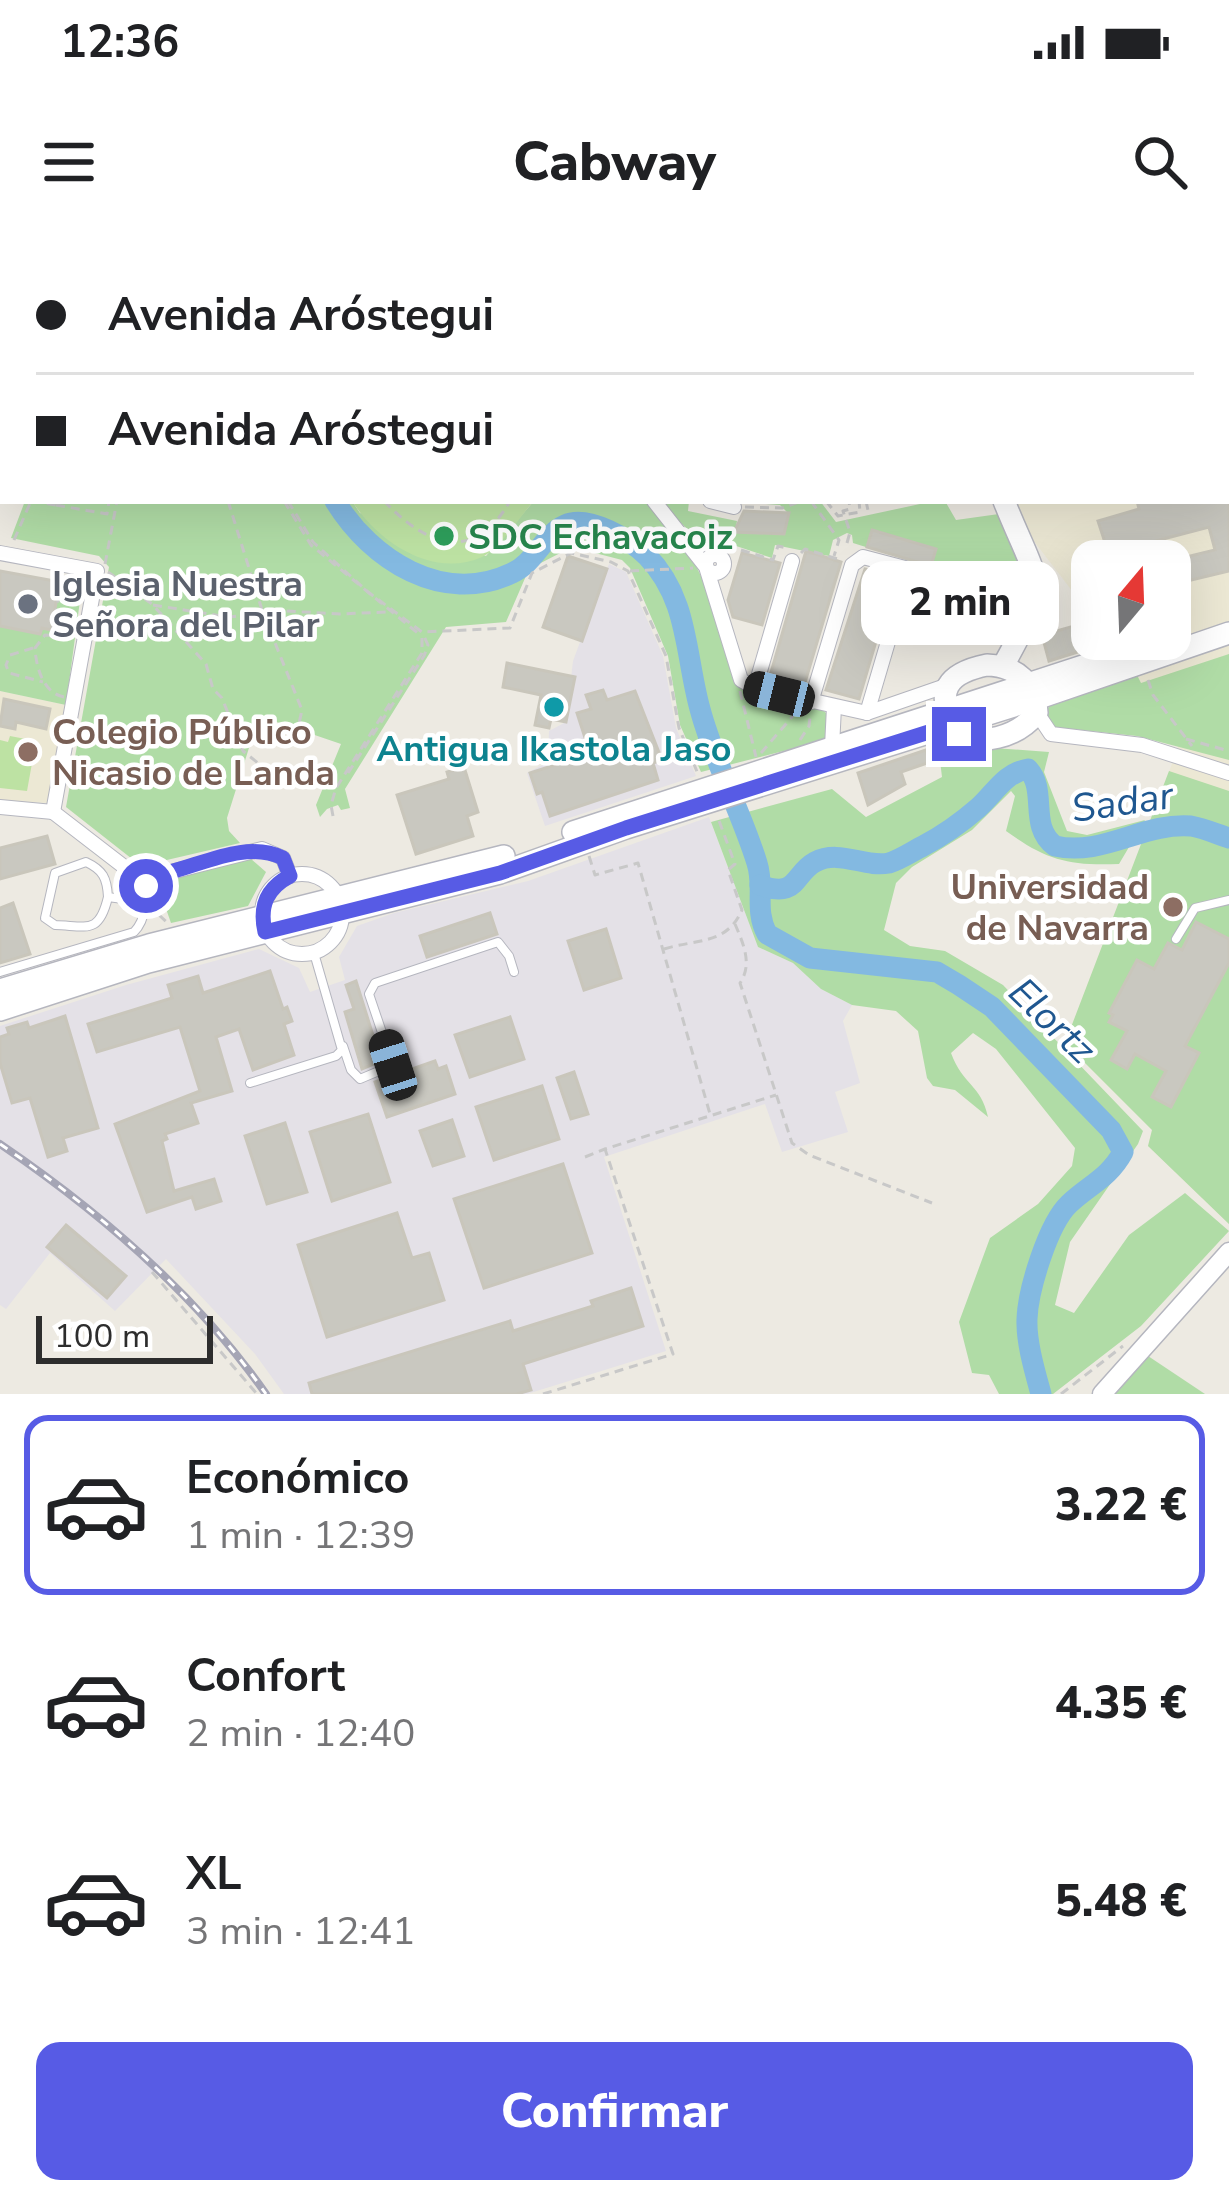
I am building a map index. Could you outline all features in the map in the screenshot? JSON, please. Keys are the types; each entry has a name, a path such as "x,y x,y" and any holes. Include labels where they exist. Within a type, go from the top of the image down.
{"main road":[{"path":"1003,666 1034,608 1038,589 1030,558 1005,504"},
{"path":"1191,630 1229,618"},
{"path":"765,776 832,747 1034,698 1229,633"},
{"path":"1034,698 1003,666 969,668 948,685 943,700 959,734 996,739 1024,726 1034,698 1119,660"},
{"path":"0,990 149,945 340,906 948,718"},
{"path":"0,1010 263,925"}],"street":[{"path":"656,504 710,565 741,680 748,689 867,712 948,685"},
{"path":"722,504 734,507"},
{"path":"0,553 97,572 53,812"},
{"path":"811,701 858,558 905,568 910,574 867,712"},
{"path":"748,689 792,561"},
{"path":"1034,698 1051,734 1142,745 1229,773"},
{"path":"832,747 834,707"},
{"path":"0,807 53,812 127,871 143,877 262,849 283,858 290,876"},
{"path":"290,876 315,877 329,885 340,906 332,941 314,953 288,952 263,925 265,898 290,876"},
{"path":"1102,1394 1229,1252"}],"lane":[{"path":"86,862 100,868 108,897 103,918 95,924 55,926 45,918 50,881 71,865 86,862"},
{"path":"0,972 134,932 145,902 143,877"},
{"path":"108,897 145,902"},
{"path":"1176,939 1195,908 1229,901"},
{"path":"314,953 351,1070 360,1079 393,1065 369,994 375,982 498,942 514,972"},
{"path":"250,1083 336,1057 344,1046"}],"path":[{"path":"14,542 31,504"},
{"path":"61,504 106,514 111,504"},
{"path":"113,504 105,568 152,604 206,664 243,751 258,764"},
{"path":"229,504 263,613 302,710 295,741"},
{"path":"288,504 314,542 390,612 422,634 428,645 344,775 332,800 333,816"},
{"path":"387,504 409,527 432,540 458,542 482,532 507,504"},
{"path":"734,507 793,504"},
{"path":"813,504 839,540 833,558"},
{"path":"828,504 845,518 860,512 859,504"},
{"path":"847,543 850,532 843,511 850,509 849,504"},
{"path":"867,504 869,514"},
{"path":"422,634 510,628 532,573 571,553 628,571 710,565"},
{"path":"628,571 666,656 679,728 735,865 728,870 742,910 735,924 718,938 663,949"},
{"path":"9,674 6,658 35,648 52,633 62,579"},
{"path":"152,604 228,617 390,612"},
{"path":"52,633 78,639"},
{"path":"35,648 44,682 55,695 68,697"},
{"path":"0,651 10,655"},
{"path":"0,675 44,682"},
{"path":"1148,676 1153,695 1200,754"},
{"path":"748,689 756,758 801,704 809,712 809,726 793,747"},
{"path":"1185,739 1229,751"},
{"path":"590,859 595,875 638,863 711,1117"},
{"path":"735,924 746,949 745,977 740,983 791,1143 809,1155 932,1203"},
{"path":"585,1157 776,1095"},
{"path":"542,1394 673,1354 605,1149"},
{"path":"152,1272 257,1394"},
{"path":"1061,1394 1126,1344"}],"shaded area":[{"name":"Universidad de Navarra","path":"1016,504 1229,504 1229,1224 1148,1146 1152,1130 1065,1043 1178,748 1173,733 1123,660 1191,660 1191,540 1071,540 1071,590 1030,536"},
{"path":"609,564 626,572 663,656 676,728 696,776 545,826 527,773 548,762 549,731 566,722 573,661"},
{"name":"Colegio Público Nicasio de Landa","path":"0,691 66,705 47,803 0,800"},
{"path":"709,817 758,947 793,963 821,989 852,1005 843,1021 860,1083 835,1092 848,1132 782,1152 765,1104 604,1157 666,1351 527,1394 284,1394 255,1354 166,1259 115,1311 50,1253 6,1309 0,1305 0,1026 259,949 299,968 310,992 345,980 339,957 357,926 528,881"}],"green space":[{"path":"24,504 354,504 360,513 486,556 531,504 650,504 705,584 734,681 822,709 827,714 828,734 823,741 701,772 680,725 668,656 630,568 622,560 572,547 529,569 506,622 446,627 345,789 350,808 341,810 338,805 320,817 316,805 341,744 259,716 227,818 229,831 240,843 141,866 66,807 109,567 99,556 11,538"},
{"name":"SDC Echavacoiz","path":"354,504 532,504 489,553 463,563 426,560 408,553"},
{"path":"662,504 689,504 688,511 737,521 735,532 784,534 789,514 780,505 766,504 822,504 836,522 920,504 947,504 956,520 999,514 1025,579 1023,596 853,543 847,533 833,540 829,556 775,545 772,558 688,530"},
{"path":"60,582 81,593 66,705 0,691 0,626 40,634"},
{"path":"1229,654 1229,760 1137,736 1053,727 1045,714 1051,703 1137,675 1141,683"},
{"path":"10,736 36,741 27,791 0,788 0,740 8,742"},
{"path":"938,744 1049,752 1044,772 1067,831 1087,835 1145,820 1119,864 1071,862 1033,849 1006,831 1015,796 1011,791 972,830 912,867 896,883 884,930 910,946 945,951 1003,985 1143,1131 1070,1242 1055,1305 1074,1313 1129,1235 1185,1193 1229,1231 1141,1326 1053,1394 999,1394 989,1375 972,1373 959,1322 990,1238 1038,1204 1072,1166 1075,1148 996,1049 973,1033 951,1053 988,1117 955,1090 933,1086 927,1078 918,1031 896,1011 852,1005 821,989 793,963 758,947 711,822 832,789 866,817 942,777"},
{"name":"Universidad de Navarra","path":"1169,771 1229,791 1229,1224 1148,1146 1152,1130 1065,1043"},
{"path":"251,859 266,872 248,906 171,923 157,883"},
{"path":"1148,1356 1205,1394 1112,1394"}],"building":[{"path":"1138,504 1229,504 1229,571 1191,580 1191,556 1215,550 1209,527 1159,540 1104,540 1098,521 1139,509"},
{"path":"744,511 789,513 784,534 734,532"},
{"path":"872,530 936,549 931,566 867,547"},
{"path":"806,551 841,562 804,686 770,676"},
{"path":"742,553 780,563 762,625 733,617 728,600"},
{"path":"568,556 607,569 582,641 543,627"},
{"path":"865,569 895,577 859,699 826,690"},
{"name":"Iglesia Nuestra Señora del Pilar","path":"0,571 60,582 51,630 42,628 40,634 0,626"},
{"path":"1071,627 1071,654 1049,661 1042,635"},
{"name":"Antigua Ikastola Jaso","path":"507,663 575,677 566,722 551,719 549,728 535,725 541,695 503,687"},
{"path":"603,690 607,700 635,691 662,760 653,763 658,780 550,816 530,773 555,765 552,759 588,747 577,713 591,709 586,695"},
{"path":"4,699 50,709 46,729 16,722 15,729 0,726"},
{"path":"926,750 930,762 901,772 905,784 868,805 858,773"},
{"path":"464,767 478,812 467,816 473,836 416,854 397,795 449,779 447,772"},
{"path":"47,836 55,864 0,879 0,848"},
{"path":"13,903 30,954 0,963 0,908"},
{"path":"490,913 497,934 427,957 420,936"},
{"path":"1196,922 1229,939 1229,963 1185,1046 1199,1053 1171,1107 1152,1097 1166,1071 1135,1054 1127,1069 1111,1060 1127,1031 1109,1022 1113,1015 1109,1013 1137,960 1154,969 1168,943 1182,950"},
{"path":"606,929 621,978 584,990 568,941"},
{"path":"270,971 292,1021 284,1024 294,1055 253,1070 239,1029 216,1037 232,1091 191,1103 198,1123 165,1134 167,1139 162,1141 174,1191 214,1179 221,1201 196,1209 192,1197 147,1212 115,1124 200,1091 180,1027 97,1052 88,1024 172,998 168,985 198,976 203,993"},
{"path":"356,981 381,1061 362,1069 345,1012 354,1009 346,985"},
{"path":"65,1016 98,1128 63,1138 67,1151 48,1157 30,1098 12,1103 0,1063 0,1037 9,1034 7,1028 27,1022 29,1028"},
{"path":"510,1017 524,1059 470,1077 455,1035"},
{"path":"435,1061 438,1069 446,1066 455,1094 387,1117 375,1082"},
{"path":"574,1072 588,1114 571,1119 557,1078"},
{"path":"542,1086 559,1139 494,1160 476,1107"},
{"path":"368,1114 390,1182 332,1201 310,1132"},
{"path":"452,1120 464,1156 433,1166 420,1131"},
{"path":"285,1123 307,1192 267,1204 245,1136"},
{"path":"563,1164 592,1253 484,1288 454,1199"},
{"path":"397,1213 412,1258 429,1253 444,1300 327,1337 298,1245"},
{"path":"66,1225 126,1276 107,1298 47,1247"},
{"path":"631,1288 643,1326 523,1364 531,1390 517,1394 312,1394 309,1383 510,1321 513,1331 593,1306 591,1301"}],"waterway":[{"name":"Elortz","path":"337,504 368,542 389,558 411,572 460,584 512,573 557,530 574,523 609,530 640,550 661,573 678,609 706,729 757,863 767,934 810,958 937,972 992,1007 1111,1130 1123,1152 1105,1175 1061,1213 1035,1275 1027,1328 1041,1394"},
{"name":"Sadar","path":"760,885 788,887 824,859 880,864 898,860 952,828 1006,779 1028,769 1037,788 1042,829 1055,846 1089,847 1174,826 1196,827 1229,838"}],"railway":[{"path":"0,1144 144,1257 209,1322 266,1394"}],"place":[{"name":"SDC Echavacoiz","path":"444,536"},
{"name":"Iglesia Nuestra Señora del Pilar","path":"28,604"},
{"name":"Antigua Ikastola Jaso","path":"554,707"},
{"name":"Colegio Público Nicasio de Landa","path":"28,752"},
{"name":"Universidad de Navarra","path":"1173,907"}],"route":[{"path":"146,886 143,877 249,851 270,851 283,858 290,876 265,898 265,932 500,873 951,725 959,734"}]}
